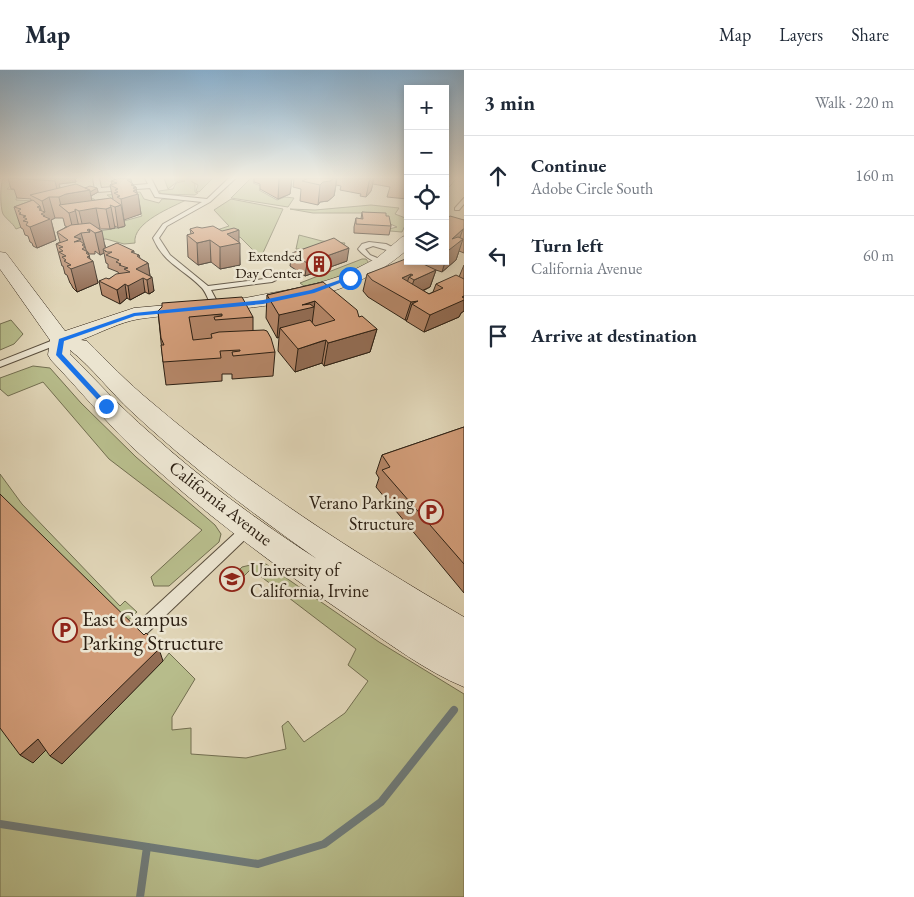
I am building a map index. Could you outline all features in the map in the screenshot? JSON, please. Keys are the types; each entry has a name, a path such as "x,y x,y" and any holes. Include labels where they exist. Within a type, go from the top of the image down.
{"main road":[{"path":"61,340 134,314 263,302 312,292 350,278 396,251"},
{"name":"California Avenue","path":"0,257 61,340 79,346 140,406 191,449 282,519 381,585 464,636"},
{"name":"California Avenue","path":"61,340 59,355 106,406 180,473 337,590 464,669"}],"lane":[{"path":"181,217 165,225 156,238 161,249 208,288 216,307"},
{"path":"208,288 272,280"},
{"path":"2,362 61,340"},
{"path":"135,635 250,527"}],"green space":[{"path":"6,217 49,217 16,229"},
{"path":"140,217 154,217 140,228 136,235 135,243 124,244 106,239 89,241 61,231 65,227 75,235 124,227 124,221"},
{"path":"220,217 280,217 262,255 257,254 240,237 216,244 202,235 229,226"},
{"path":"374,217 404,217 402,232 390,231 389,229 397,227"},
{"path":"299,235 322,241 345,243 342,249 296,249"},
{"path":"366,259 369,263 328,281 304,286 300,283"},
{"path":"11,320 23,334 14,344 0,350 0,324"},
{"path":"33,366 50,368 81,403 136,457 215,525 221,534 219,542 169,586 154,586 151,577 202,530 109,459 43,382 8,396 0,389 0,378"},
{"path":"0,474 22,504 120,606 125,601 137,612 124,624 0,501"},
{"path":"263,562 379,642 464,694 464,897 0,897 0,719 49,747 62,764 169,653 195,679 172,717 172,730 191,728 191,754 246,758 286,749 282,726 288,721 304,742 345,713 368,681 348,665 356,649 251,569 241,579 234,575 242,567"}],"building":[{"path":"23,217 44,217 50,219 30,227 26,225 28,222 23,221 27,219"},
{"path":"363,217 389,217 391,226 356,224 356,218 363,219"},
{"path":"449,217 464,220 464,229 452,239 458,237 463,239 449,250"},
{"path":"90,223 102,231 95,233 89,229 87,230 90,232 81,233 74,237 81,239 74,242 80,241 84,244 82,245 85,247 82,249 88,252 86,253 90,256 87,257 93,261 71,269 67,266 71,265 64,261 66,260 62,257 66,256 59,252 63,251 59,248 63,247 56,244 68,240 57,232 71,225"},
{"path":"213,226 222,231 234,228 239,230 227,234 240,243 220,247 210,240 197,243 187,235 194,233 190,229"},
{"path":"334,238 349,248 307,263 292,253"},
{"path":"117,243 134,251 131,252 139,255 137,256 148,263 136,269 152,277 147,280 143,278 128,286 125,284 117,290 99,281 106,278 109,279 116,274 130,272 124,269 128,268 116,262 119,260 106,255 112,252 107,252 103,249"},
{"path":"404,260 404,265 425,265 436,270 414,280 409,277 413,275 411,274 402,278 429,294 443,288 436,284 456,275 464,279 464,296 462,297 464,300 430,315 412,304 418,301 411,302 372,280 367,274"},
{"path":"323,282 357,310 359,317 362,316 377,329 328,343 326,340 322,341 298,349 280,328 310,320 315,326 335,320 315,301 302,305 310,304 314,307 279,315 267,295"},
{"path":"242,297 253,317 215,320 214,317 222,316 222,314 189,317 193,340 212,338 211,334 219,332 264,330 267,331 271,338 275,352 233,356 232,352 240,350 220,351 221,358 163,362 161,345 164,345 161,338 158,311 162,307 162,303"},
{"name":"Verano Parking Structure","path":"464,427 464,564 382,470 390,467 382,455"},
{"name":"East Campus Parking Structure","path":"0,494 144,635 146,633 157,643 155,644 159,649 50,756 38,739 20,755 0,728"}],"waterway":[{"path":"0,824 258,864 324,844 381,802 454,710"},
{"path":"140,897 147,847"}],"place":[{"name":"Extended Day Center","path":"319,264"},
{"name":"Verano Parking Structure","path":"431,512"},
{"name":"University of California, Irvine","path":"232,579"},
{"name":"East Campus Parking Structure","path":"65,630"}],"route":[{"path":"106,406 59,355 61,340 134,314 263,302 312,292 350,278"}]}
